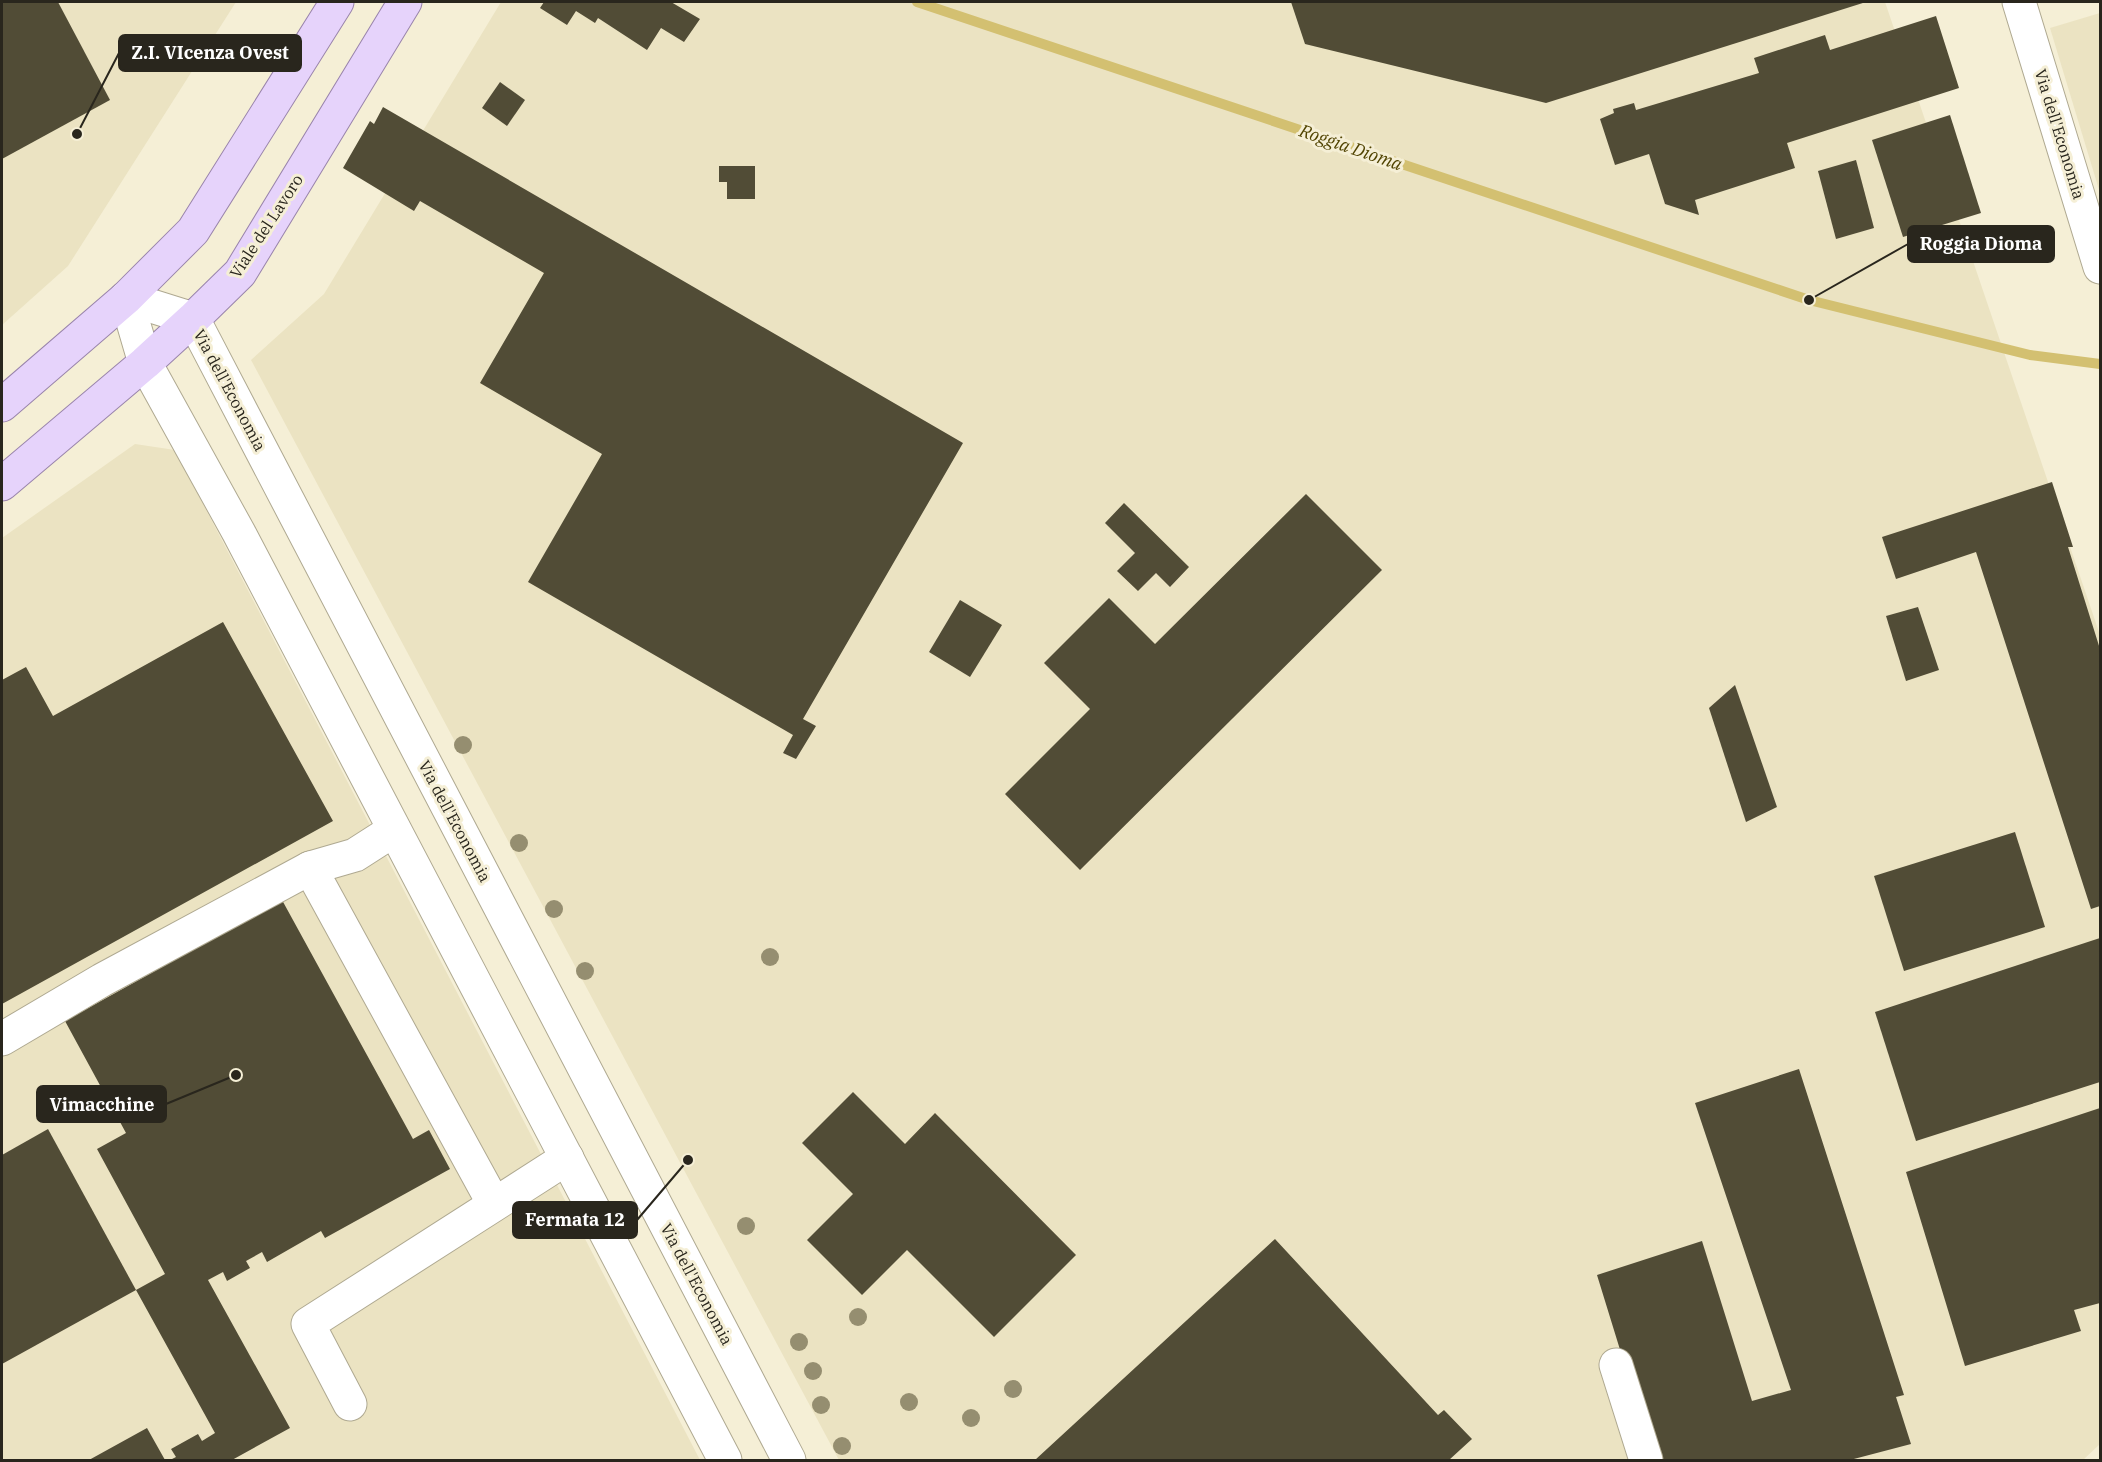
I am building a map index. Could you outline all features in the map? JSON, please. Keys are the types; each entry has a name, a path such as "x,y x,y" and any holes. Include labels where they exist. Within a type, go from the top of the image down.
{"main road":[{"path":"2,405 126,298 193,231 337,2"},
{"name":"Viale del Lavoro","path":"2,484 145,363 240,273 405,2"}],"street":[{"name":"Via dell'Economia","path":"2019,2 2100,267"},
{"name":"Via dell'Economia","path":"126,298 193,319 789,1461"},
{"path":"126,298 145,363 239,533 725,1461"},
{"path":"2,1039 102,980 310,868 355,855 394,830"},
{"path":"310,868 494,1204"},
{"path":"350,1404 308,1324 567,1158"},
{"path":"1616,1365 1646,1461"}],"shaded area":[{"path":"2,2 236,2 68,266 2,325"},
{"path":"501,2 1885,2 2100,635 2100,1444 2083,1460 839,1460 251,360 324,294"},
{"path":"2100,13 2100,193 2050,28"},
{"path":"135,444 175,450 700,1460 2,1460 2,538"}],"building":[{"path":"2,2 58,2 110,100 2,159"},
{"path":"544,2 671,2 700,19 684,42 661,28 647,50 598,18 595,23 576,11 567,25 540,8"},
{"path":"1291,2 1866,2 1546,103 1305,44"},
{"path":"1936,16 1959,88 1787,143 1795,168 1695,200 1699,215 1665,204 1649,154 1615,165 1600,119 1614,113 1613,109 1634,103 1636,110 1759,73 1754,58 1825,35 1830,50"},
{"path":"500,82 525,100 507,126 482,108"},
{"path":"383,107 963,443 803,719 816,726 796,759 783,753 793,735 528,582 602,454 480,383 544,273 420,201 414,211 343,168 370,121 374,124"},
{"path":"1950,115 1981,213 1903,237 1872,140"},
{"path":"1856,160 1874,228 1836,239 1818,171"},
{"path":"719,166 755,166 755,199 727,199 727,182 719,182"},
{"path":"2052,482 2073,547 2068,547 2100,649 2100,906 2091,909 1976,552 1896,579 1882,537"},
{"path":"1306,494 1382,570 1080,870 1005,794 1090,709 1044,663 1109,598 1155,644"},
{"path":"1124,503 1189,567 1170,587 1156,573 1138,591 1117,571 1135,553 1105,523"},
{"path":"960,600 1002,625 970,677 929,652"},
{"path":"1918,607 1939,670 1906,681 1886,616"},
{"path":"223,622 333,821 2,1004 2,680 26,667 53,716"},
{"path":"1735,685 1777,807 1746,822 1709,708"},
{"path":"2015,832 2045,927 1904,971 1874,876"},
{"path":"282,900 413,1139 429,1130 450,1169 325,1238 321,1231 267,1262 262,1252 246,1261 250,1268 227,1281 223,1272 208,1280 290,1428 232,1460 170,1460 176,1457 171,1449 198,1434 202,1441 215,1433 136,1290 165,1274 97,1149 126,1133 65,1021"},
{"path":"2100,938 2100,1082 1916,1141 1875,1012"},
{"path":"1799,1069 1904,1395 1896,1397 1911,1444 1850,1460 1654,1460 1597,1275 1702,1241 1752,1401 1791,1390 1695,1103"},
{"path":"853,1092 905,1144 935,1113 1076,1255 994,1337 907,1250 862,1295 807,1240 853,1194 802,1143"},
{"path":"2100,1108 2100,1303 2074,1310 2081,1331 1965,1366 1906,1172"},
{"path":"48,1129 136,1290 2,1364 2,1155"},
{"path":"1275,1239 1438,1415 1444,1410 1472,1439 1449,1460 1035,1460"},
{"path":"147,1428 165,1460 89,1460"}],"waterway":[{"name":"Roggia Dioma","path":"917,2 1809,300 2030,355 2100,364"}],"place":[{"name":"Z.I. VIcenza Ovest","path":"77,134"},
{"name":"Roggia Dioma","path":"1809,300"},
{"name":"Vimacchine","path":"236,1075"},
{"name":"Fermata 12","path":"688,1160"}]}
